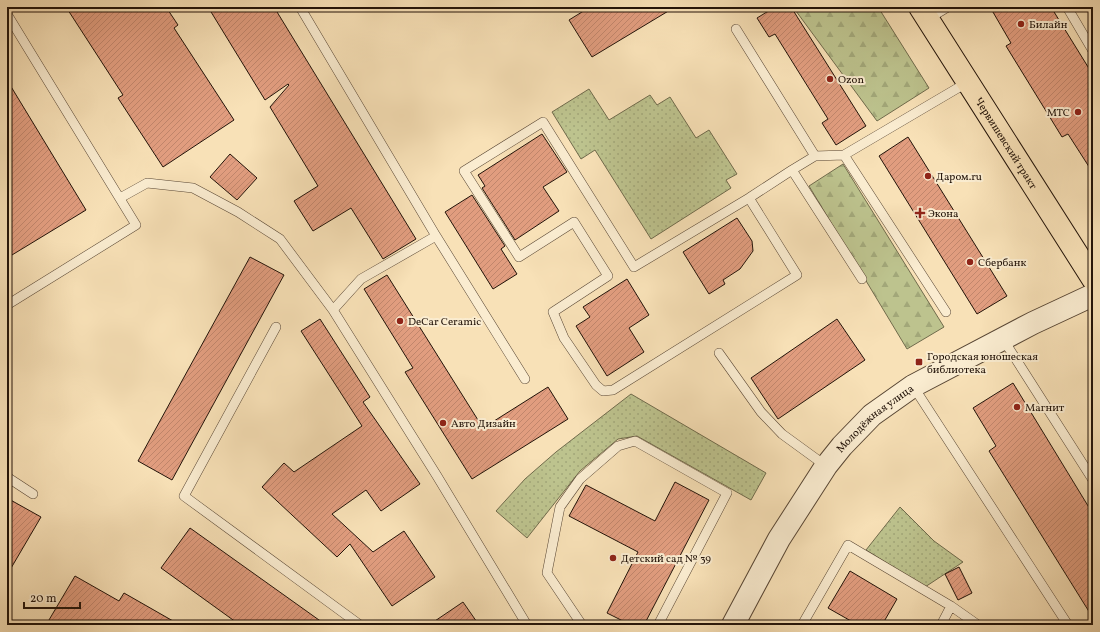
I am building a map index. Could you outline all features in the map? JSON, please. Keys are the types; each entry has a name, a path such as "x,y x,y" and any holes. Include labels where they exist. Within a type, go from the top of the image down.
{"main road":[{"name":"Червишевский тракт","path":"924,13 1093,279"}],"street":[{"name":"Молодёжная улица","path":"733,625 779,539 826,466 842,446 872,415 913,386 1058,311 1093,295"}],"lane":[{"path":"300,7 436,236 525,379"},
{"path":"924,13 948,7"},
{"path":"1067,7 1092,47"},
{"path":"7,14 136,225 7,305"},
{"path":"736,29 815,156"},
{"path":"749,198 797,275 613,390 602,391 596,385 564,338 553,312 608,276 574,222 519,257 464,171 543,122 634,267 749,198 815,156 844,155 968,82"},
{"path":"844,155 946,312"},
{"path":"792,170 862,279"},
{"path":"120,198 147,183 193,188 238,212 280,239 333,310 437,476 527,625"},
{"path":"333,310 361,279 436,236"},
{"path":"276,327 184,496 360,625"},
{"path":"1003,339 1093,480"},
{"path":"719,353 766,418 782,434 826,466"},
{"path":"913,386 1068,625"},
{"path":"582,625 548,572 560,507 580,479 618,446 635,441 728,493 658,625"},
{"path":"7,477 33,494"},
{"path":"802,625 848,545 951,606 978,625"},
{"path":"940,625 951,606"}],"green space":[{"path":"793,7 878,7 929,88 877,121"},
{"path":"589,89 609,120 650,95 657,105 670,97 696,138 709,130 737,174 726,180 731,188 651,239 595,150 581,159 552,112"},
{"path":"843,164 944,327 907,349 809,186"},
{"path":"631,394 766,473 751,500 637,436 618,439 580,471 527,538 496,511 525,479 556,452"},
{"path":"900,507 934,541 963,562 925,587 866,550"}],"building":[{"path":"66,7 166,7 178,25 174,28 234,120 163,167 118,98 123,95"},
{"path":"208,7 274,7 416,239 383,259 351,208 313,231 294,201 318,186 270,107 289,85 288,84 265,100"},
{"path":"590,7 675,7 592,57 569,20"},
{"path":"775,7 791,7 866,126 836,145 822,123 828,119 775,34 769,37 757,18"},
{"path":"990,7 1051,7 1093,75 1093,173 1068,134 1062,137 1006,46 1011,43"},
{"path":"7,80 86,210 7,258"},
{"path":"542,134 567,172 543,187 559,211 515,240 482,188 485,186 478,175"},
{"path":"908,137 1007,296 977,314 879,156"},
{"path":"230,154 257,178 237,200 210,177"},
{"path":"472,195 505,246 501,249 517,274 493,289 445,212"},
{"path":"737,218 752,241 753,251 740,269 723,280 725,284 709,294 683,252"},
{"path":"250,257 284,275 172,480 138,461"},
{"path":"387,275 483,428 548,387 568,419 472,479 405,372 413,368 364,289"},
{"path":"627,279 649,315 629,328 644,352 607,376 576,326 590,317 583,307"},
{"path":"320,319 370,397 363,402 420,484 381,511 366,490 332,514 373,552 404,531 435,577 392,606 350,544 337,557 262,487 284,463 294,472 362,426 301,331"},
{"path":"837,319 865,360 778,419 751,378"},
{"path":"1013,383 1093,514 1093,618 989,451 996,446 973,408"},
{"path":"675,482 709,500 644,625 631,625 607,613 638,552 569,516 586,485 655,521"},
{"path":"7,498 41,517 7,575"},
{"path":"190,528 326,625 240,625 161,568"},
{"path":"959,567 972,593 958,600 945,574"},
{"path":"850,571 897,599 882,625 858,625 828,608"},
{"path":"75,576 119,601 124,593 180,625 46,625"},
{"path":"463,602 479,625 429,625"}],"place":[{"name":"Билайн","path":"1021,24"},
{"name":"Ozon","path":"830,79"},
{"name":"МТС","path":"1078,112"},
{"name":"Даром.ru","path":"928,176"},
{"name":"Экона","path":"920,213"},
{"name":"Сбербанк","path":"970,262"},
{"name":"DeCar Ceramic","path":"400,321"},
{"name":"Городская юношеская библиотека","path":"919,362"},
{"name":"Магнит","path":"1017,407"},
{"name":"Авто Дизайн","path":"443,423"},
{"name":"Детский сад № 39","path":"613,558"}]}
